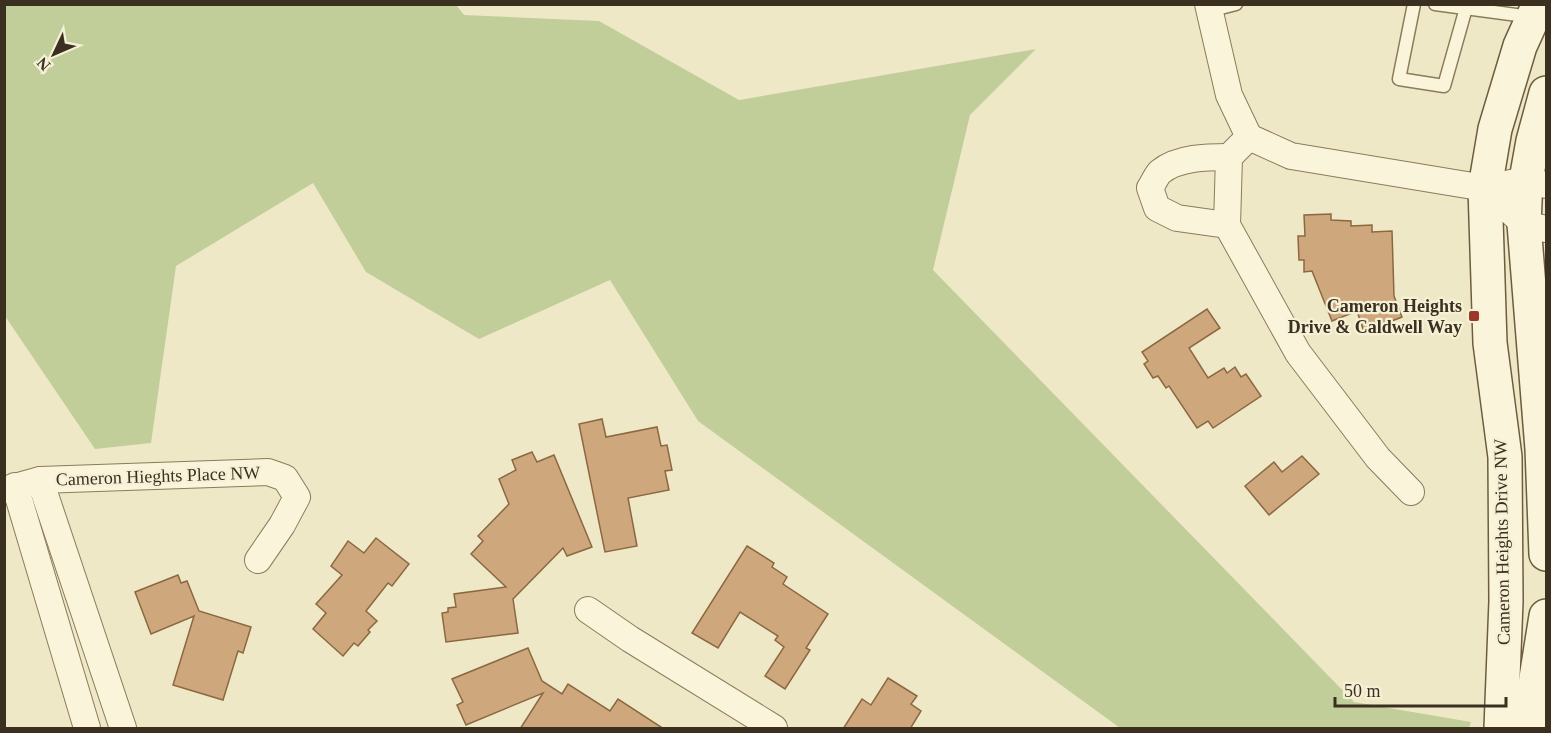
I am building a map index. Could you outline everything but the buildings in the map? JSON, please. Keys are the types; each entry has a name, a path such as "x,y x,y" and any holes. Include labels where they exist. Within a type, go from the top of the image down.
{"street":[{"path":"1208,8 1229,95 1249,136 1291,156 1485,188 1536,183"},
{"name":"Cameron Heights Drive NW","path":"1501,729 1506,601 1505,457 1490,343 1485,188 1495,129 1520,46 1536,11"},
{"path":"1546,93 1533,141 1546,554"},
{"path":"1249,136 1229,157 1227,225 1298,353 1378,458 1411,492"},
{"path":"1227,225 1177,218 1156,208 1150,188 1160,172 1182,162 1203,157 1229,157"},
{"path":"1485,188 1535,226"},
{"name":"Cameron Hieghts Place NW","path":"87,729 10,488 40,480 268,472 285,478 297,497 282,525 258,560"},
{"name":"Cameron Hieghts Place NW","path":"40,480 123,729"},
{"path":"588,610 774,729"},
{"name":"Cameron Heights Drive NW","path":"1528,729 1546,616"}],"lane":[{"path":"1208,8 1236,4"},
{"path":"1414,4 1399,78 1444,86 1466,8"},
{"path":"1435,4 1466,8 1536,11"}],"green space":[{"path":"5,5 456,5 464,15 599,21 739,100 1036,49 970,115 933,270 1354,702 1471,722 1469,728 1120,728 698,421 610,280 479,339 366,272 313,183 176,266 151,443 95,449 5,316"}],"place":[{"name":"Cameron Heights Drive & Caldwell Way","path":"1474,316"}]}
